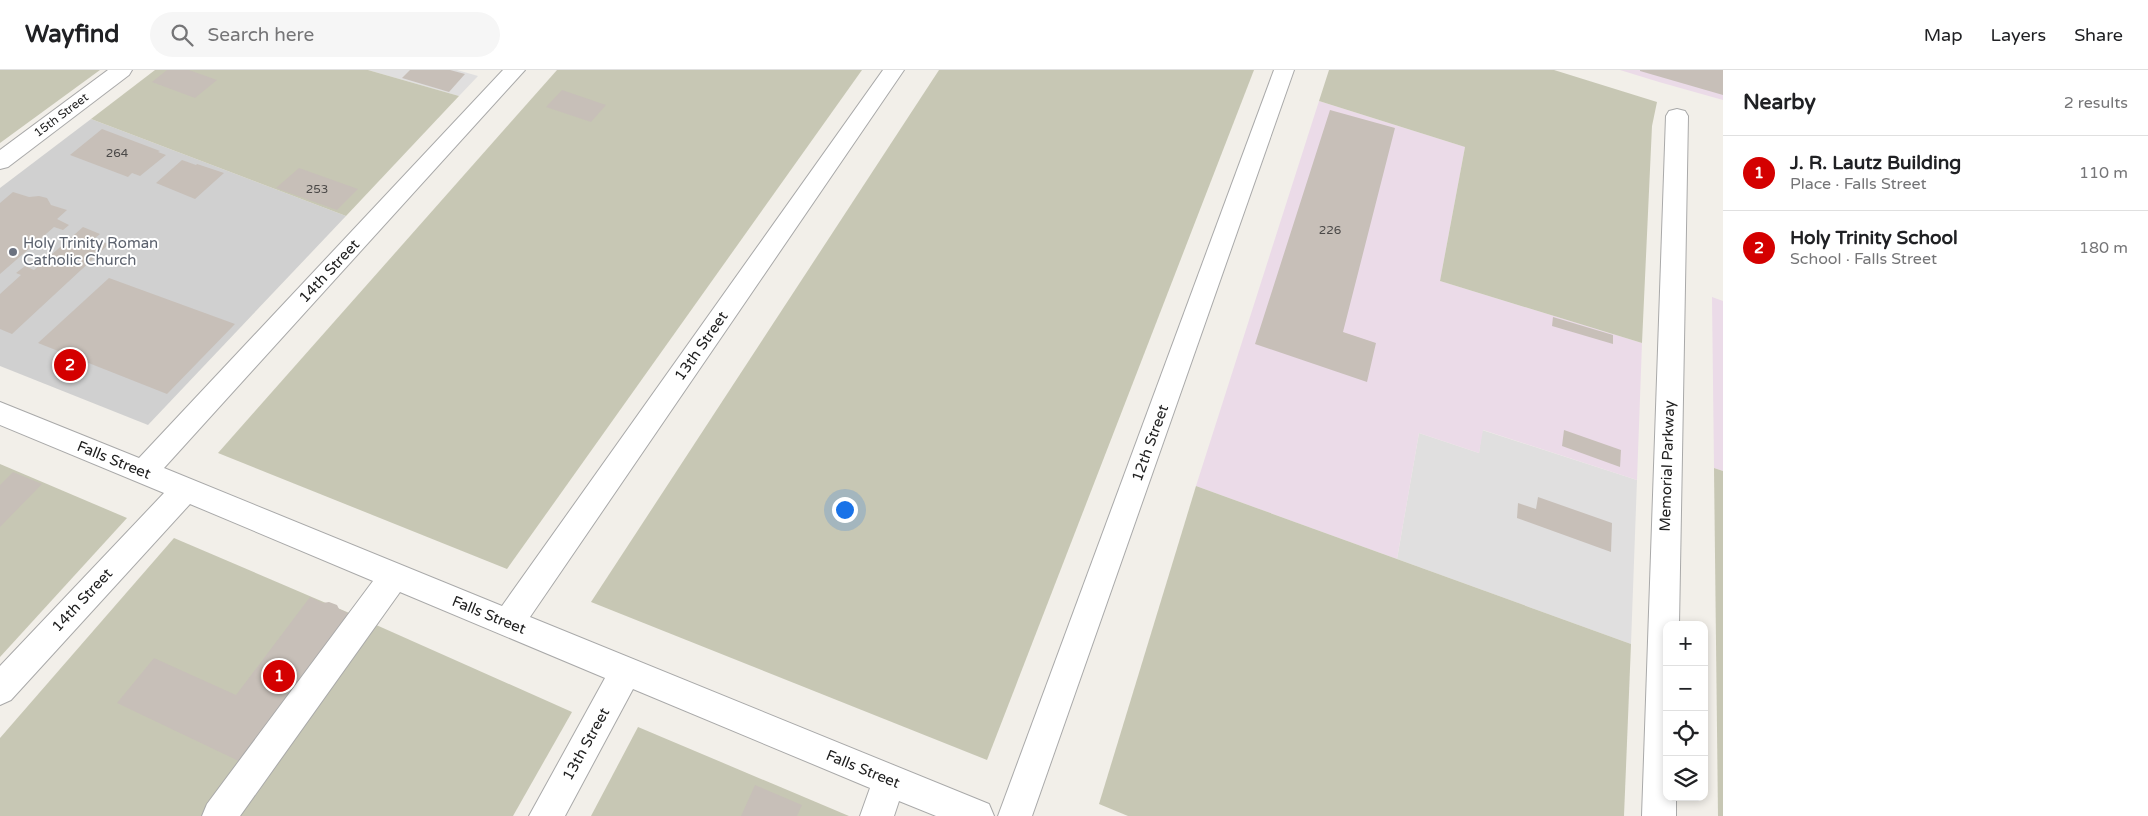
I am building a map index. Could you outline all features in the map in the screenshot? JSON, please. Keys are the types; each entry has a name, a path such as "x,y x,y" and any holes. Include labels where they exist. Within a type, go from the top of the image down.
{"street":[{"name":"15th Street","path":"0,161 122,70"},
{"name":"14th Street","path":"143,472 515,70"},
{"name":"13th Street","path":"508,623 894,70"},
{"name":"12th Street","path":"1015,816 1284,70"},
{"name":"Memorial Parkway","path":"1659,816 1677,116"},
{"name":"Falls Street","path":"0,413 978,816"},
{"name":"14th Street","path":"0,689 185,490"},
{"path":"219,816 394,576"},
{"name":"13th Street","path":"546,816 626,671"},
{"path":"877,816 890,780"}],"shaded area":[{"path":"0,70 100,70 0,143"},
{"path":"155,70 368,70 459,96 346,216 91,119"},
{"path":"368,70 457,70 478,76 459,96"},
{"path":"557,70 862,70 507,569 218,453"},
{"path":"939,70 1254,70 987,760 591,602"},
{"path":"1329,70 1554,70 1657,102 1652,126 1642,343 1440,281 1465,147 1319,101"},
{"path":"1620,70 1723,70 1723,100 1659,82"},
{"path":"1319,101 1465,147 1440,281 1642,343 1637,480 1483,430 1479,453 1419,433 1397,559 1196,486"},
{"path":"91,119 346,216 148,425 0,366 0,188"},
{"path":"1712,297 1723,301 1723,471 1714,468"},
{"path":"1482,430 1637,480 1631,644 1397,559 1419,433 1479,453"},
{"path":"0,464 127,518 0,657"},
{"path":"1714,468 1723,471 1723,816 1718,816"},
{"path":"1196,486 1631,644 1624,816 1128,816 1099,804"},
{"path":"174,538 354,615 210,816 0,816 0,738"},
{"path":"374,624 572,712 513,816 237,816"},
{"path":"638,727 849,816 591,816"}],"building":[{"path":"167,70 189,70 217,80 195,98 152,82"},
{"path":"410,70 450,70 465,74 449,92 402,78"},
{"path":"1640,70 1723,70 1723,95 1640,71"},
{"path":"562,90 606,105 591,122 546,107"},
{"path":"1330,110 1395,128 1343,332 1376,343 1367,382 1255,344"},
{"path":"102,129 166,155 140,176 132,173 128,177 70,155"},
{"path":"182,160 224,173 195,199 156,183"},
{"path":"299,168 358,189 337,210 276,188"},
{"name":"Holy Trinity Roman Catholic Church","path":"13,192 29,197 39,196 47,198 51,205 67,210 57,219 69,225 63,230 54,227 0,274 0,203"},
{"path":"83,227 100,234 94,239 109,244 12,334 0,329 0,294 21,275 16,273 25,266 34,270"},
{"path":"109,278 235,324 167,394 38,343"},
{"path":"1553,317 1613,335 1613,344 1552,326"},
{"path":"1564,430 1621,450 1620,467 1562,446"},
{"path":"13,472 42,484 0,527 0,485"},
{"path":"1538,497 1612,523 1611,552 1517,518 1518,503 1536,509"},
{"path":"310,597 323,603 329,602 337,605 339,609 352,615 245,764 117,703 154,658 236,695"},
{"path":"755,785 802,805 797,816 741,816"}],"place":[{"name":"Holy Trinity Roman Catholic Church","path":"13,252"},
{"name":"Holy Trinity School","path":"70,365"},
{"name":"J. R. Lautz Building","path":"279,676"}]}
